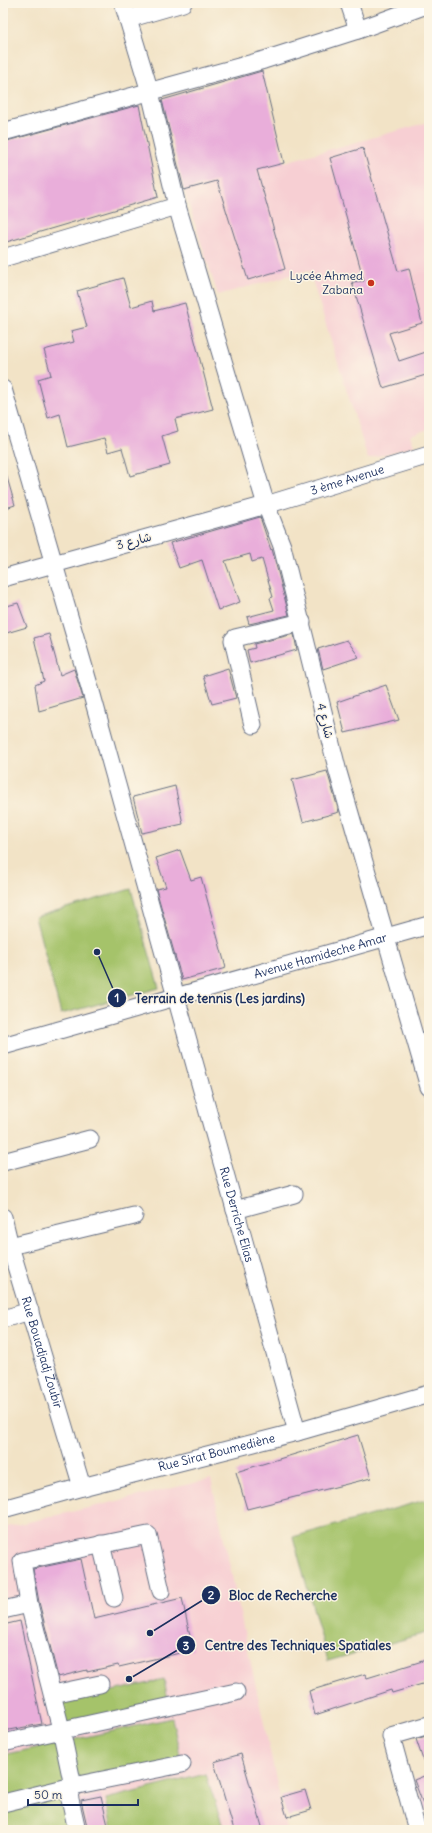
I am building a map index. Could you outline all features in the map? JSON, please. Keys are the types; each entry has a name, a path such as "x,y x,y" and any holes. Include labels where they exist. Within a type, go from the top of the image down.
{"street":[{"name":"شارع 4","path":"123,3 150,92 177,206 266,505 282,546 302,622 325,723 385,937 429,1086"},
{"path":"128,19 183,3"},
{"path":"349,3 358,30"},
{"path":"3,132 264,60 358,30 429,4"},
{"path":"3,258 177,206"},
{"name":"Rue Derriche Elias","path":"3,388 54,563 296,1432"},
{"name":"3 ème Avenue","path":"266,505 429,455"},
{"name":"شارع 3","path":"3,578 266,505"},
{"path":"253,725 233,640 235,638 302,622"},
{"name":"Avenue Hamideche Amar","path":"3,1046 429,925"},
{"path":"3,1162 90,1139"},
{"path":"235,1210 294,1194"},
{"path":"10,1246 134,1216"},
{"name":"Rue Bouadjadj Zoubir","path":"3,1217 10,1246 82,1487"},
{"path":"3,1319 30,1311"},
{"name":"Rue Sirat Boumediène","path":"3,1509 296,1432 429,1394"},
{"path":"77,1830 69,1795 73,1786 62,1729 29,1604 22,1561 148,1535 161,1591"},
{"path":"100,1544 114,1598"},
{"path":"3,1610 29,1604"},
{"path":"53,1694 100,1684"},
{"path":"3,1743 236,1692"},
{"path":"417,1830 391,1736 429,1724"},
{"path":"3,1803 73,1786 182,1764"}],"shaded area":[{"name":"Lycée Ahmed Zabana","path":"429,122 429,429 410,435 414,446 368,459 309,270 218,295 184,190"},
{"path":"211,1479 287,1830 3,1830 3,1528"}],"green space":[{"path":"131,889 159,988 61,1014 35,917"},
{"path":"429,1499 429,1632 328,1661 293,1537"},
{"path":"164,1680 170,1708 61,1729 55,1703"},
{"path":"172,1718 182,1764 3,1803 3,1755"},
{"path":"206,1774 224,1830 112,1830 106,1799"},
{"path":"69,1795 77,1830 3,1830 3,1810"}],"building":[{"path":"262,71 284,163 257,170 285,269 248,280 217,181 184,190 162,100"},
{"path":"139,105 158,197 3,243 3,142"},
{"path":"363,148 398,271 409,268 422,323 389,333 399,361 429,351 429,374 383,388 352,282 364,281 330,158"},
{"path":"123,278 131,307 152,301 154,311 185,303 213,409 175,419 178,431 162,436 170,465 130,476 122,448 108,452 104,438 68,447 60,414 48,418 38,379 51,375 44,350 74,342 71,331 87,327 77,291"},
{"path":"3,474 6,474 15,505 3,509"},
{"path":"260,517 271,550 272,549 289,615 249,624 247,617 274,610 270,598 273,597 262,559 252,562 250,554 225,561 240,602 218,610 202,560 179,568 170,543"},
{"path":"18,603 27,627 3,634 3,607"},
{"path":"49,634 60,675 74,669 83,698 39,711 35,685 44,681 34,638"},
{"path":"294,634 297,650 250,663 247,650 255,648 254,644"},
{"path":"347,640 359,657 323,669 318,649"},
{"path":"228,668 236,698 212,704 203,676"},
{"path":"386,685 399,720 345,733 337,702"},
{"path":"327,771 339,812 303,822 292,780"},
{"path":"175,786 183,824 142,833 133,797"},
{"path":"180,850 191,880 201,877 226,968 182,980 156,889 166,887 156,858"},
{"path":"358,1435 371,1478 247,1509 236,1472"},
{"path":"81,1559 94,1619 182,1598 193,1650 119,1667 118,1665 87,1672 87,1670 58,1677 39,1602 33,1569"},
{"path":"20,1621 42,1724 3,1731 3,1625"},
{"path":"429,1659 429,1682 392,1693 391,1690 315,1715 309,1691 365,1674 367,1678"},
{"path":"429,1735 429,1771 427,1772 416,1739"},
{"path":"241,1754 263,1830 234,1830 214,1762"},
{"path":"429,1774 429,1816 428,1817 414,1780"},
{"path":"305,1790 311,1810 287,1817 281,1797"},
{"path":"101,1796 109,1830 88,1830 81,1800"}],"place":[{"name":"Lycée Ahmed Zabana","path":"371,283"},
{"name":"Terrain de tennis (Les jardins)","path":"97,952"},
{"name":"Bloc de Recherche","path":"150,1633"},
{"name":"Centre des Techniques Spatiales","path":"129,1679"}]}
